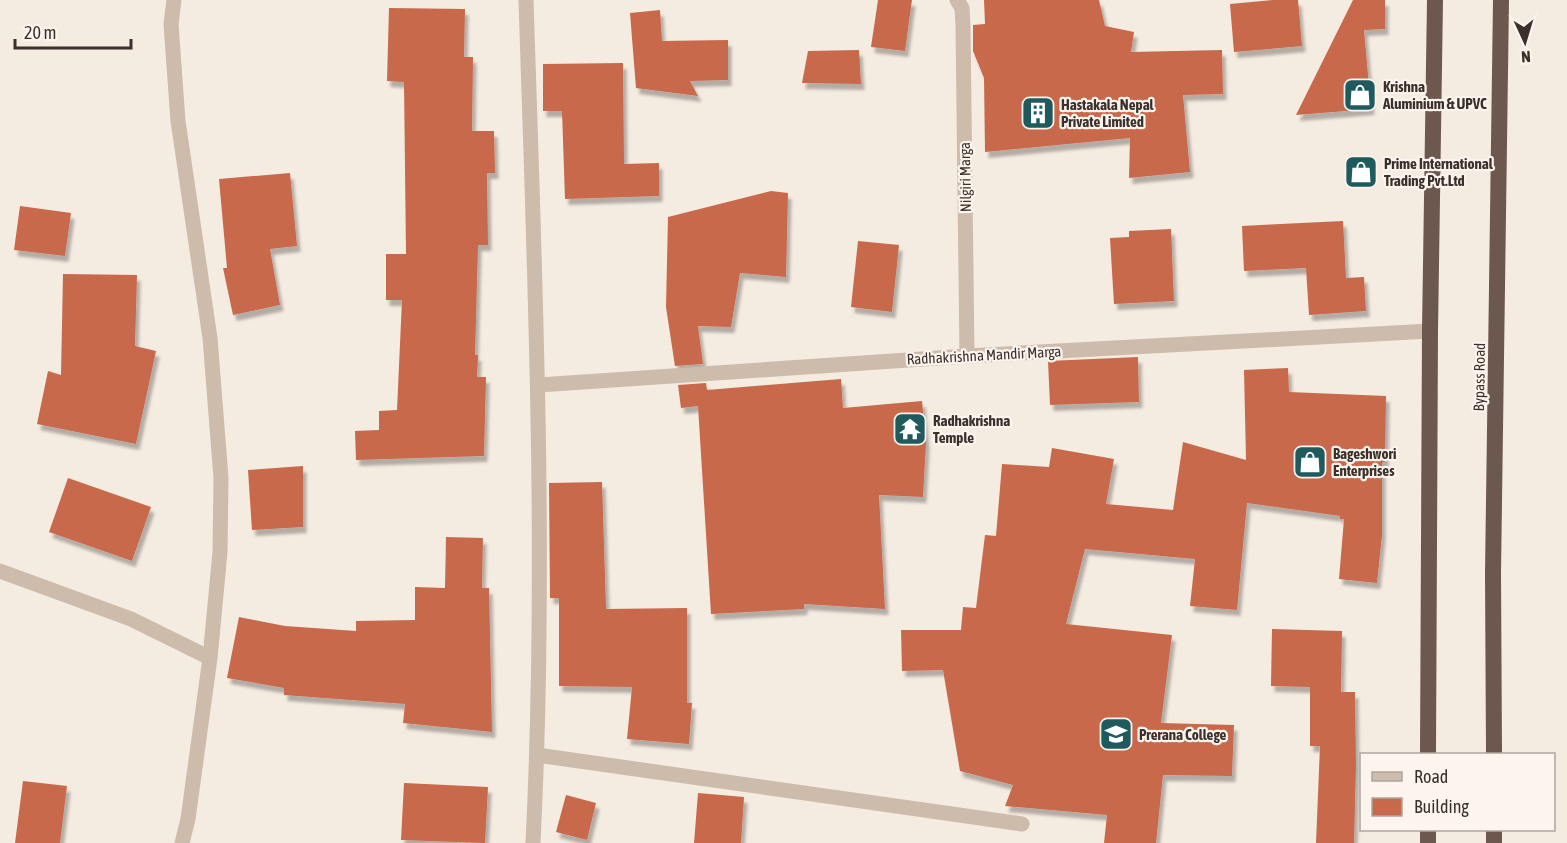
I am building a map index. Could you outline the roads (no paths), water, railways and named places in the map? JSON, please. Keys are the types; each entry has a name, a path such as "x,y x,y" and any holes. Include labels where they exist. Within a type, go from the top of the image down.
{"highway":[{"path":"1428,753 1430,331 1435,0"},
{"name":"Bypass Road","path":"1494,753 1493,573 1501,0"}],"street":[{"path":"174,0 171,24 178,121 210,338 221,478 220,552 210,658 188,819 182,843"},
{"path":"526,0 539,385 537,755 533,843"},
{"name":"Nilgiri Marga","path":"957,0 962,8 963,26 968,356"},
{"name":"Radhakrishna Mandir Marga","path":"539,385 968,356 1430,331"},
{"path":"0,571 131,619 210,658"},
{"path":"537,755 1022,824"}],"place":[{"name":"Krishna Aluminium & UPVC","path":"1360,95"},
{"name":"Hastakala Nepal Private Limited","path":"1038,113"},
{"name":"Prime International Trading Pvt.Ltd","path":"1361,172"},
{"name":"Radhakrishna Temple","path":"910,429"},
{"name":"Bageshwori Enterprises","path":"1310,462"},
{"name":"Prerana College","path":"1116,734"}]}
